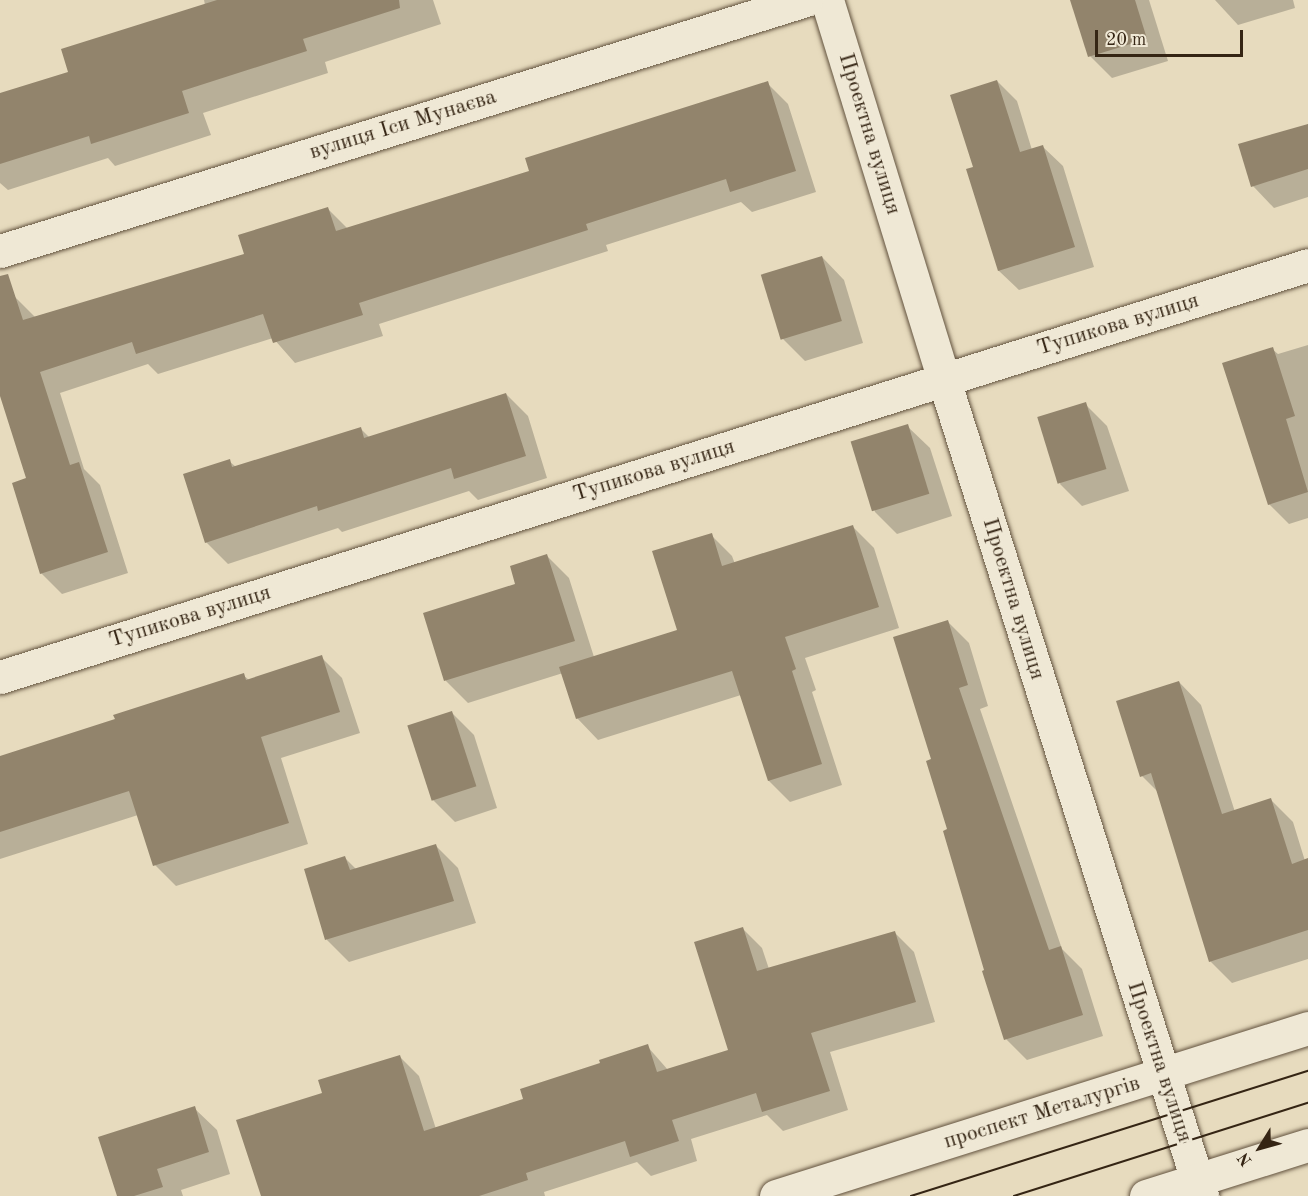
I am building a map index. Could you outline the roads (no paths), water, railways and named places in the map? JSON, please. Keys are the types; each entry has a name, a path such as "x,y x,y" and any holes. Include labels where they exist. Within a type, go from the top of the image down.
{"street":[{"name":"вулиця Іси Мунаєва","path":"0,251 806,0"},
{"name":"Проектна вулиця","path":"827,0 944,380 1200,1188"},
{"name":"Тупикова вулиця","path":"0,677 1308,265"},
{"name":"проспект Металургів","path":"776,1196 1308,1028"},
{"path":"1146,1196 1200,1188 1308,1145"}],"tram line":[{"path":"911,1196 1308,1071"},
{"path":"1014,1196 1308,1103"}]}
